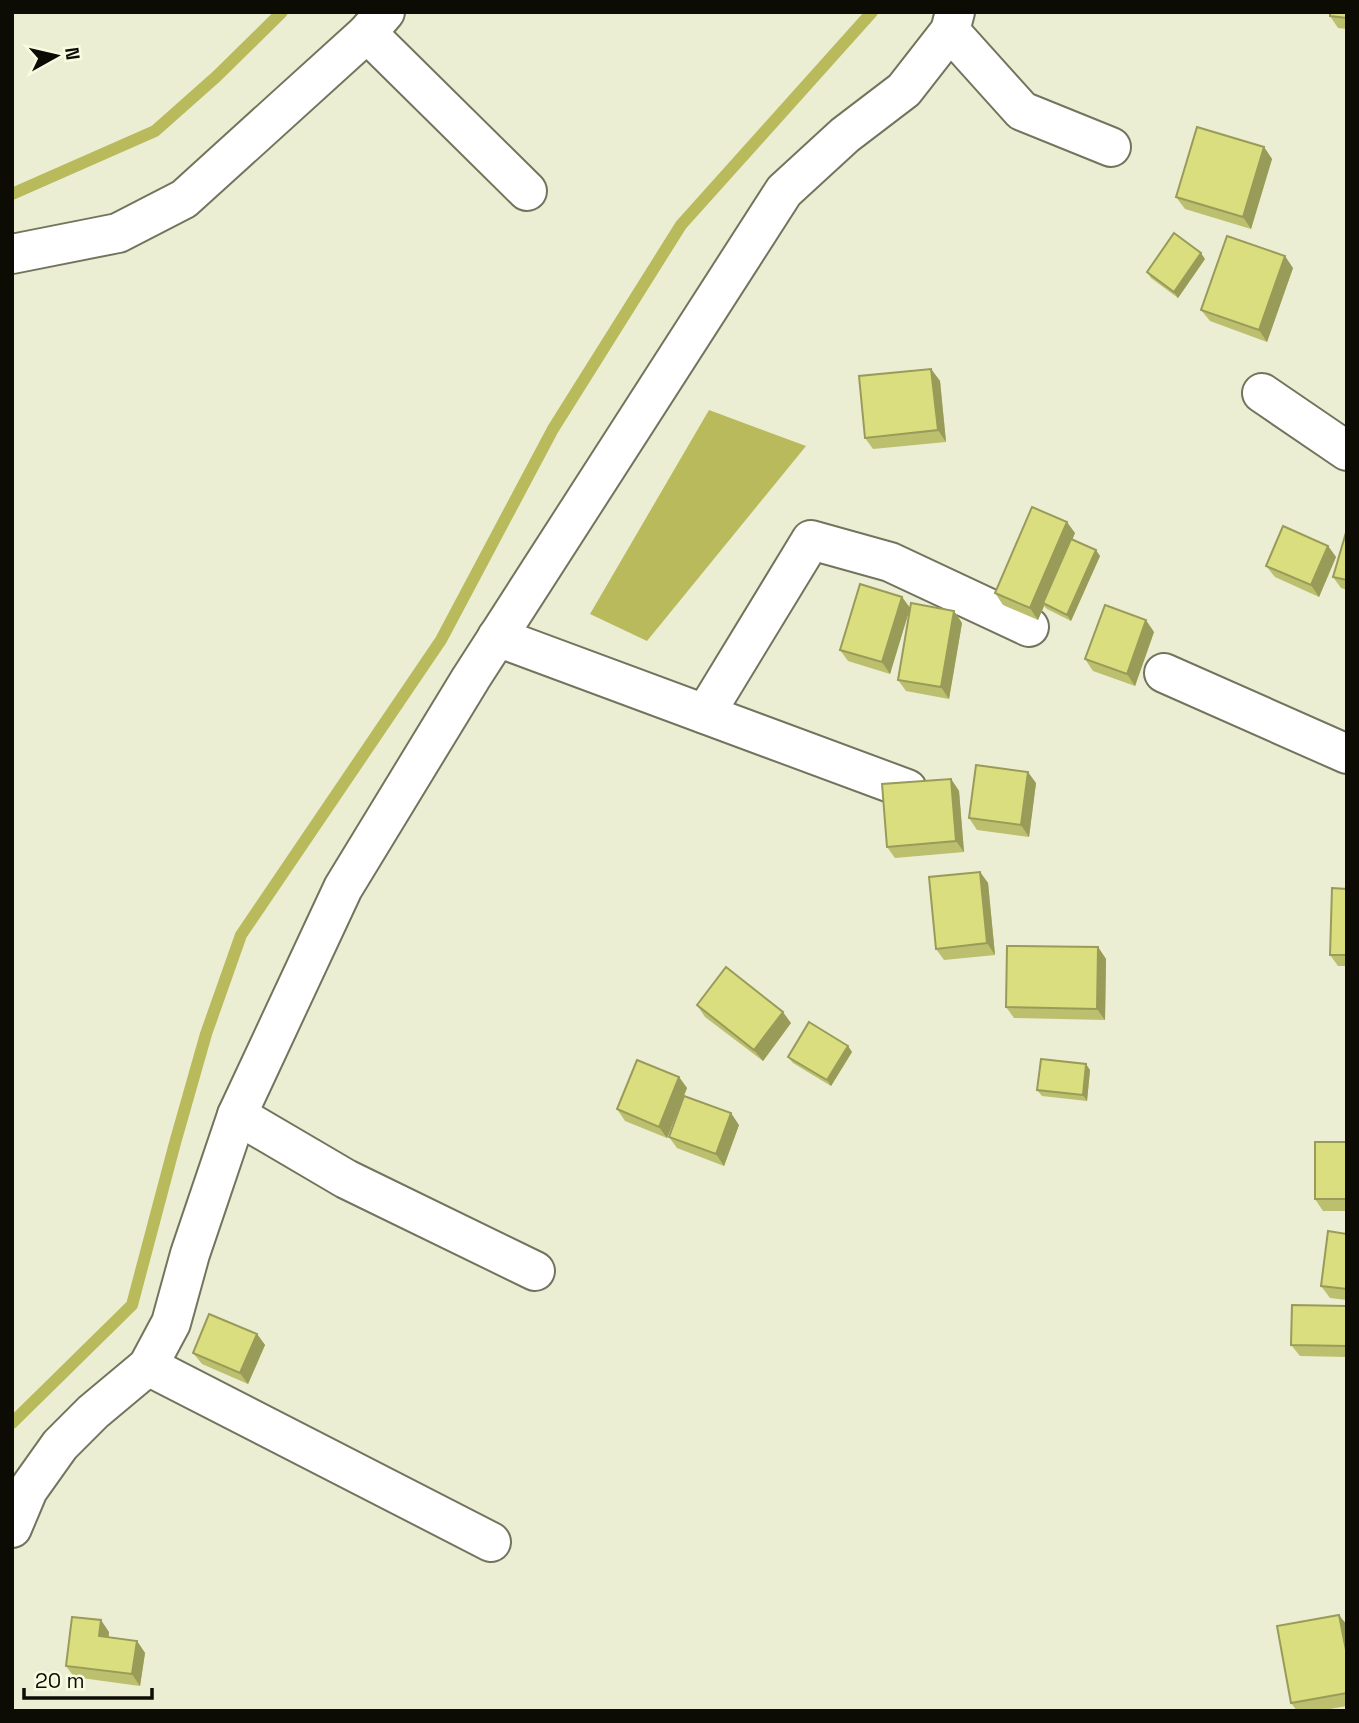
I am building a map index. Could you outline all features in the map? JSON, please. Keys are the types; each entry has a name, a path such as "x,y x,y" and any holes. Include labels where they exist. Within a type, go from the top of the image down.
{"street":[{"path":"12,254 118,233 184,199 376,22 527,191"},
{"path":"12,1528 28,1490 60,1445 93,1412 148,1366 171,1323 190,1254 237,1115 344,888 497,637 784,191 845,135 904,90 953,22 1022,111 1111,147"},
{"path":"1262,393 1347,451"},
{"path":"705,714 811,540 890,562 1030,627"},
{"path":"497,637 908,789"},
{"path":"1164,673 1347,754"},
{"path":"237,1115 346,1179 535,1271"},
{"path":"148,1366 491,1542"}],"shaded area":[{"path":"709,410 806,446 647,641 590,614"}],"building":[{"path":"1330,12 1347,12 1347,18 1330,16"},
{"path":"1197,127 1264,147 1243,217 1176,197"},
{"path":"1174,233 1201,253 1174,292 1147,272"},
{"path":"1227,236 1285,256 1259,330 1201,310"},
{"path":"931,369 938,430 865,438 859,376"},
{"path":"1032,507 1067,522 1030,608 995,593"},
{"path":"1283,526 1328,546 1311,585 1266,566"},
{"path":"1347,529 1347,580 1333,577"},
{"path":"1071,539 1096,550 1067,615 1043,603"},
{"path":"860,584 902,597 882,662 840,650"},
{"path":"911,603 954,611 941,687 898,680"},
{"path":"1105,605 1146,620 1127,674 1085,659"},
{"path":"976,765 1028,772 1021,825 969,818"},
{"path":"951,779 956,841 887,847 882,784"},
{"path":"980,872 987,943 936,949 929,877"},
{"path":"1332,888 1347,889 1347,955 1330,955"},
{"path":"1007,946 1098,947 1097,1009 1006,1007"},
{"path":"726,967 783,1012 754,1050 697,1005"},
{"path":"809,1022 848,1046 827,1080 788,1057"},
{"path":"1041,1059 1086,1064 1083,1095 1037,1090"},
{"path":"637,1060 679,1077 659,1127 617,1109"},
{"path":"684,1096 731,1113 716,1154 669,1137"},
{"path":"1315,1142 1347,1142 1347,1199 1315,1199"},
{"path":"1328,1231 1347,1234 1347,1289 1321,1286"},
{"path":"1292,1305 1347,1306 1347,1346 1291,1345"},
{"path":"209,1314 257,1334 240,1373 193,1353"},
{"path":"1339,1615 1347,1655 1347,1693 1291,1703 1277,1626"},
{"path":"72,1617 101,1620 99,1636 137,1641 132,1674 66,1666"}],"waterway":[{"path":"12,194 155,131 217,76 282,12"},
{"path":"12,1423 132,1305 206,1034 241,935 441,640 553,429 681,225 872,12"}]}
